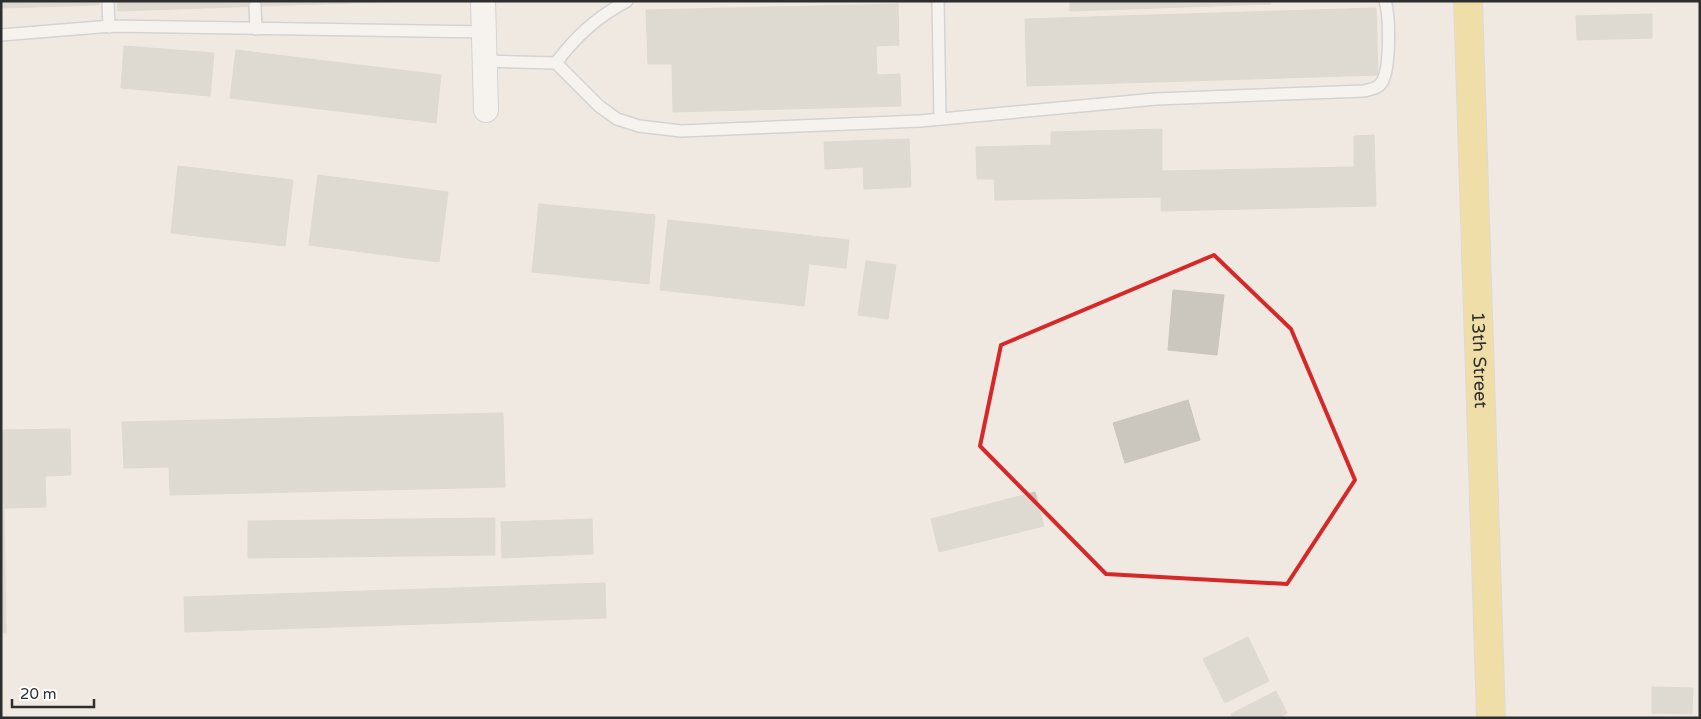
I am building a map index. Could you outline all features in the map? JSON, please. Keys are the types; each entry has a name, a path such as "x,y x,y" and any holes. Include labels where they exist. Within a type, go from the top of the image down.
{"main road":[{"name":"13th Street","path":"1468,1 1491,718"}],"street":[{"path":"483,1 486,110"}],"lane":[{"path":"108,1 109,27"},
{"path":"556,63 571,43 587,27 627,1"},
{"path":"938,1 940,119"},
{"path":"485,60 556,63 598,106 617,119 639,126 681,131 940,119 1156,99 1364,91 1377,88 1384,80 1388,54 1385,1"},
{"path":"255,6 256,29"},
{"path":"1,36 109,27 484,32"}],"highlighted area":[{"path":"1214,255 1291,329 1355,480 1287,584 1106,574 980,446 1001,345"}],"building":[{"path":"1,1 99,1 99,5 1,8"},
{"path":"117,1 410,1 118,11"},
{"path":"1070,1 1271,1 1271,4 1070,11"},
{"path":"898,4 899,45 876,46 877,75 900,74 901,106 673,112 672,64 648,64 646,10"},
{"path":"1376,8 1378,75 1027,86 1025,19"},
{"path":"1652,14 1652,38 1577,40 1576,16"},
{"path":"124,46 214,53 210,96 121,88"},
{"path":"236,50 441,75 436,123 230,98"},
{"path":"1162,129 1162,171 1354,167 1354,136 1374,135 1376,206 1161,211 1161,197 995,200 994,179 977,179 976,147 1051,145 1051,132"},
{"path":"909,139 911,187 864,189 863,167 825,169 824,142"},
{"path":"178,166 293,180 285,246 171,233"},
{"path":"318,175 448,192 439,262 309,245"},
{"path":"539,204 655,215 649,284 532,272"},
{"path":"668,220 849,240 846,268 809,264 804,306 660,290"},
{"path":"866,261 896,265 888,319 858,315"},
{"path":"1173,290 1224,295 1217,355 1168,350"},
{"path":"1188,400 1200,440 1125,463 1113,423"},
{"path":"503,413 505,487 170,495 169,467 124,468 122,422"},
{"path":"70,429 71,475 45,476 46,507 4,508 6,633 1,633 1,430"},
{"path":"1035,492 1044,526 939,552 931,519"},
{"path":"495,518 495,555 248,558 248,521"},
{"path":"592,519 593,554 502,558 501,522"},
{"path":"605,583 606,618 185,632 184,597"},
{"path":"1248,637 1269,681 1225,703 1203,659"},
{"path":"1652,687 1693,688 1692,714 1652,713"},
{"path":"1276,691 1287,713 1278,718 1233,718 1231,714"}]}
